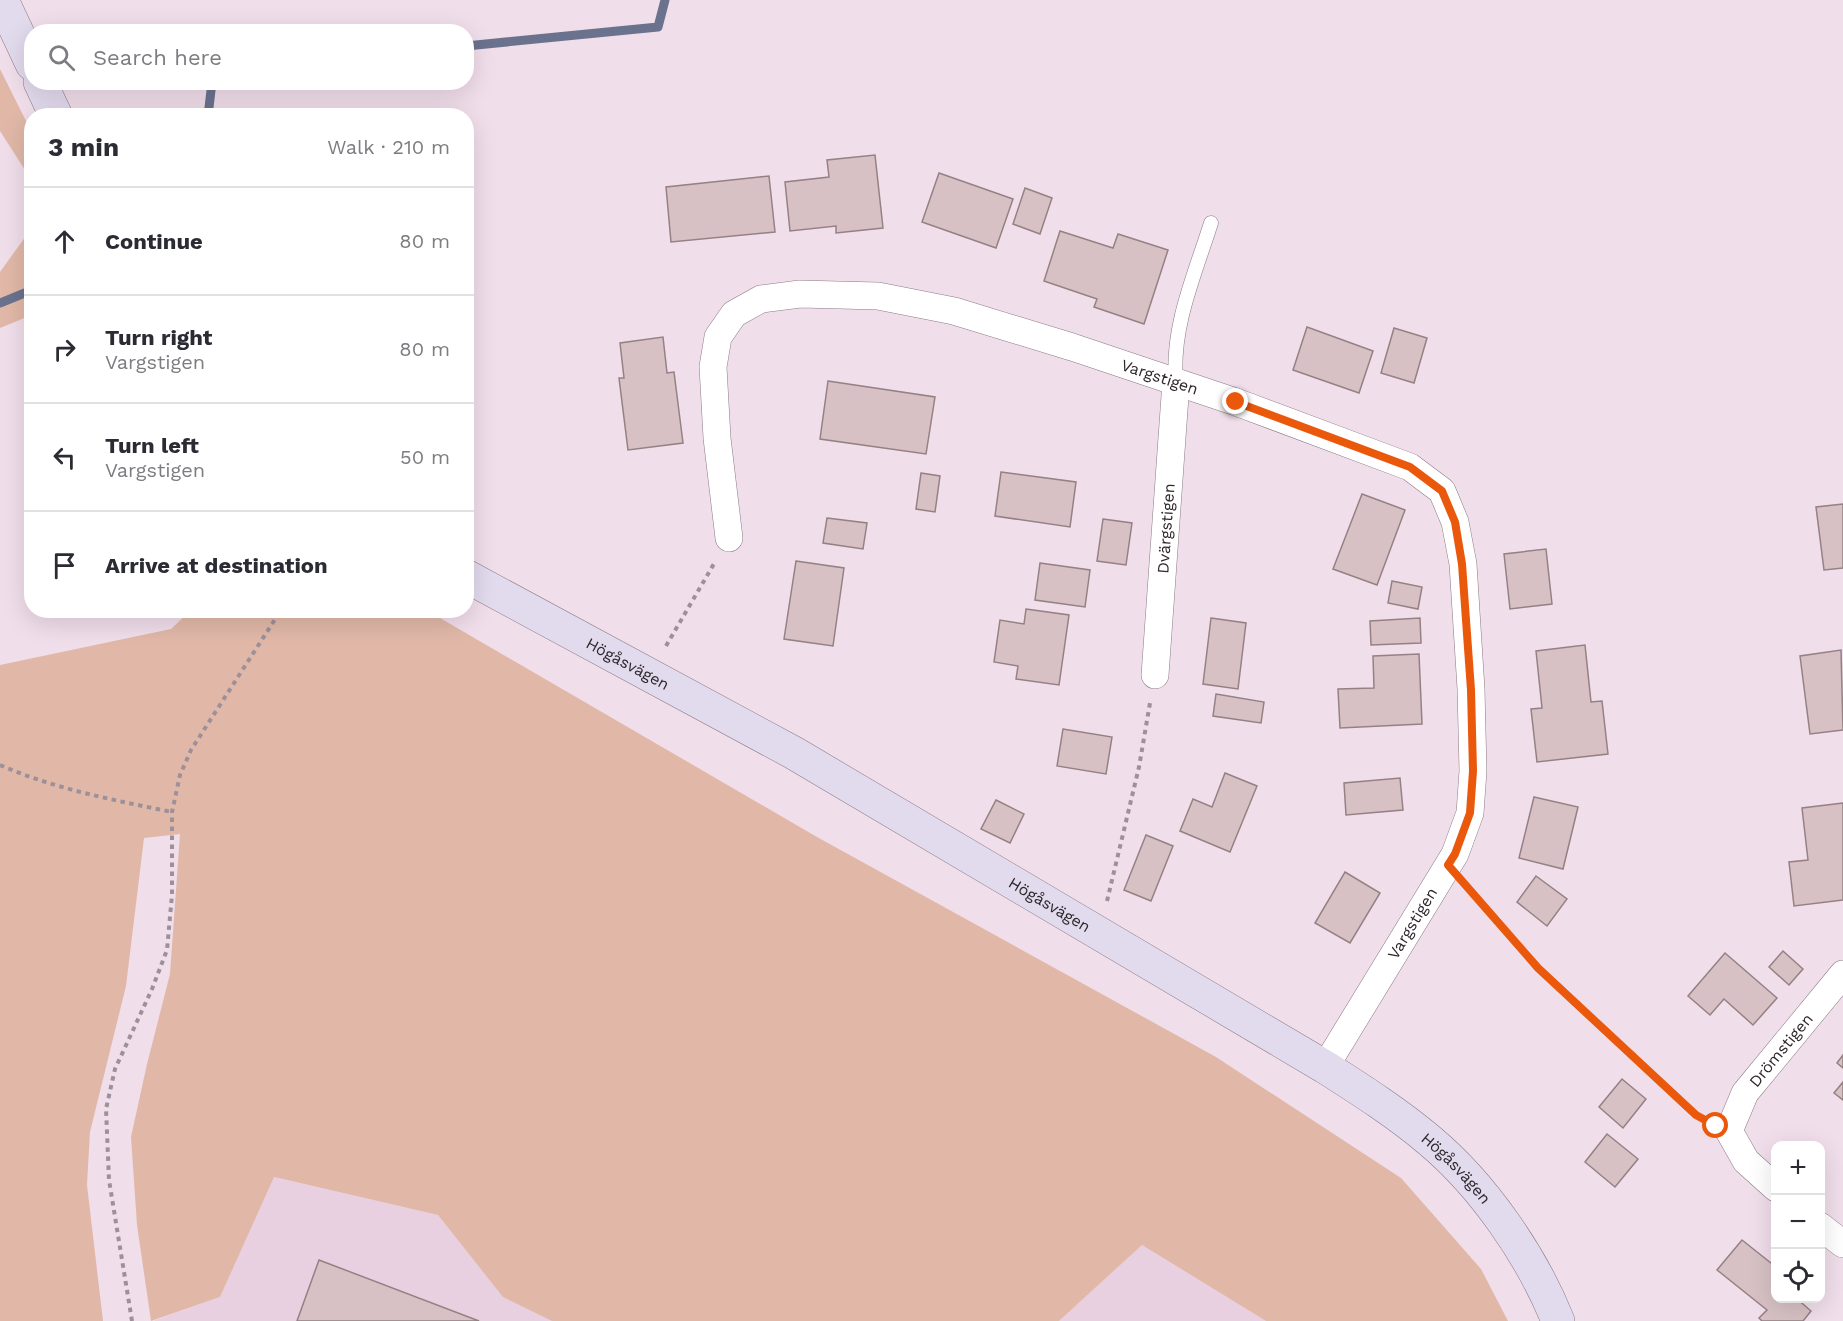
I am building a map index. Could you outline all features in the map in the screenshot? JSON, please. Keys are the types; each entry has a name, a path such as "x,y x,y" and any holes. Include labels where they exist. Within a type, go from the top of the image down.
{"street":[{"path":"2,0 24,47"},
{"path":"44,90 52,108"},
{"name":"Vargstigen","path":"729,538 717,438 713,367 718,337 734,314 761,299 800,294 878,296 954,311 1072,347 1236,402 1410,467 1442,491 1455,522 1462,564 1471,690 1473,771 1470,813 1455,854 1325,1067"},
{"name":"Dvärgstigen","path":"1155,675 1176,382"},
{"name":"Högåsvägen","path":"474,580 813,765 1325,1067 1385,1106 1431,1141 1465,1174 1497,1214 1527,1258 1558,1321"},
{"name":"Drömstigen","path":"1729,1131 1745,1093 1843,974"},
{"path":"1729,1131 1746,1161 1771,1184"},
{"path":"1825,1229 1843,1245"}],"lane":[{"path":"1176,382 1175,365 1179,322 1211,223"}],"path":[{"path":"650,675 729,538"},
{"path":"132,1321 109,1180 106,1109 115,1069 152,989 167,950 172,895 172,812 180,775 191,750 276,618"},
{"path":"1098,934 1139,767 1155,675"},
{"path":"0,765 26,776 89,795 172,812"},
{"path":"1448,865 1510,939 1577,1006 1696,1115 1729,1131"}],"shaded area":[{"path":"0,69 24,117 24,168 0,131"},
{"path":"24,239 24,318 0,328 0,272"},
{"path":"183,618 440,618 817,837 1216,1057 1401,1178 1481,1269 1508,1321 1266,1321 1142,1245 1059,1321 552,1321 503,1297 438,1215 274,1177 220,1297 151,1321 137,1225 131,1137 170,974 180,834 144,838 126,986 90,1132 87,1185 103,1321 0,1321 0,665 171,629"},
{"path":"273,1177 438,1215 503,1296 552,1321 153,1321 220,1297"},
{"path":"1142,1245 1266,1321 1059,1321"}],"building":[{"path":"875,155 883,228 836,233 836,226 790,231 785,182 829,177 827,160"},
{"path":"939,173 1013,199 996,248 922,222"},
{"path":"769,176 775,232 671,242 666,187"},
{"path":"1025,188 1052,198 1040,234 1013,224"},
{"path":"1060,231 1113,248 1118,234 1168,250 1144,324 1094,307 1097,299 1044,281"},
{"path":"1307,327 1373,351 1359,393 1293,370"},
{"path":"1394,328 1427,338 1414,383 1381,373"},
{"path":"663,337 667,373 674,372 683,443 628,450 619,378 624,378 620,343"},
{"path":"828,381 935,397 926,454 820,439"},
{"path":"1001,472 1076,482 1070,527 995,516"},
{"path":"921,473 940,476 935,512 916,509"},
{"path":"1362,494 1405,510 1377,585 1333,569"},
{"path":"1843,504 1843,568 1824,570 1816,507"},
{"path":"827,518 867,523 863,549 823,543"},
{"path":"1103,519 1132,523 1126,565 1097,561"},
{"path":"1546,549 1552,604 1510,609 1504,554"},
{"path":"796,561 844,568 833,646 784,639"},
{"path":"1040,563 1090,570 1085,607 1035,600"},
{"path":"1392,581 1422,587 1418,609 1388,603"},
{"path":"1026,609 1069,615 1059,685 1016,679 1018,666 994,662 1000,620 1024,624"},
{"path":"1211,618 1246,623 1238,689 1203,684"},
{"path":"1420,618 1421,643 1371,645 1370,621"},
{"path":"1585,645 1591,702 1602,701 1608,754 1537,762 1531,709 1542,708 1536,651"},
{"path":"1841,650 1843,730 1810,734 1800,656"},
{"path":"1419,654 1422,724 1340,728 1338,689 1374,688 1373,656"},
{"path":"1216,694 1264,702 1261,723 1213,716"},
{"path":"1063,729 1112,737 1106,774 1057,766"},
{"path":"1225,773 1257,786 1230,852 1180,831 1193,799 1212,807"},
{"path":"1400,778 1403,810 1346,815 1344,783"},
{"path":"1534,797 1578,807 1563,869 1519,858"},
{"path":"996,800 1024,814 1010,843 981,829"},
{"path":"1843,803 1843,900 1794,906 1789,862 1808,860 1802,808"},
{"path":"1146,835 1173,846 1151,901 1124,890"},
{"path":"1345,872 1380,893 1350,943 1315,923"},
{"path":"1536,876 1567,899 1547,926 1517,902"},
{"path":"1783,951 1803,969 1789,985 1769,967"},
{"path":"1725,953 1777,998 1753,1025 1724,999 1710,1015 1688,996"},
{"path":"1843,1055 1843,1068 1837,1063"},
{"path":"1622,1079 1646,1099 1623,1128 1599,1107"},
{"path":"1843,1082 1843,1100 1834,1093"},
{"path":"1607,1134 1638,1159 1615,1187 1585,1162"},
{"path":"1742,1240 1771,1263 1771,1303 1802,1303 1811,1311 1803,1321 1762,1321 1759,1318 1767,1310 1717,1270"},
{"path":"319,1260 479,1321 297,1321"}],"waterway":[{"path":"474,45 658,27 665,0"},
{"path":"209,108 211,90"},
{"path":"0,303 24,293"}],"route":[{"path":"1236,402 1410,467 1442,491 1455,522 1462,564 1471,690 1473,771 1470,813 1455,854 1448,865 1510,939 1577,1006 1696,1115 1716,1126"}]}
